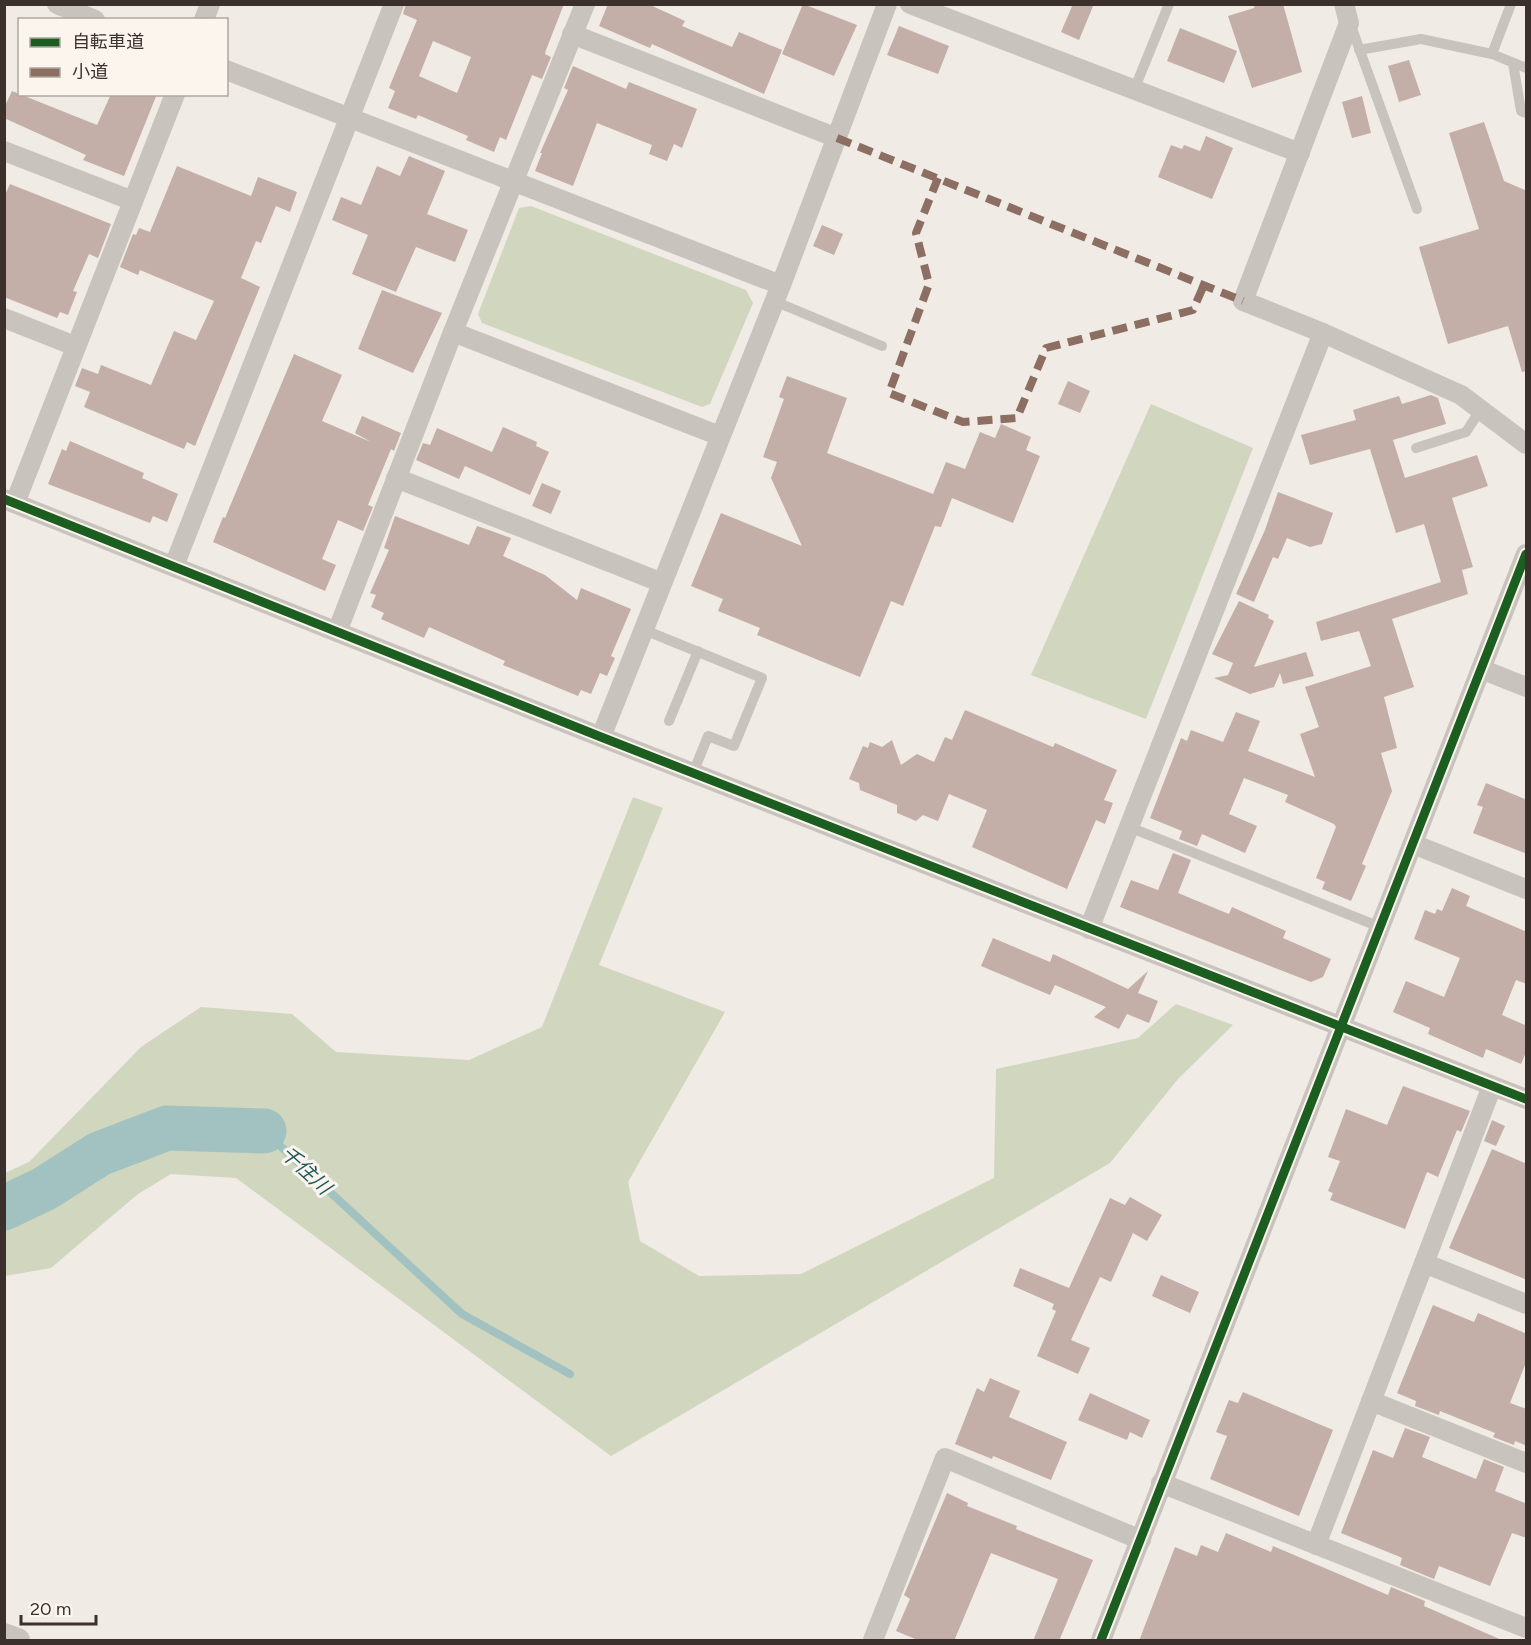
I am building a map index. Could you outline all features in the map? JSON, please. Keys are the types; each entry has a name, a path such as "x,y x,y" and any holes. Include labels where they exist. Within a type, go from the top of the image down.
{"street":[{"path":"57,4 90,18"},
{"path":"174,566 394,4"},
{"path":"337,632 453,332 585,4"},
{"path":"601,737 660,582 777,293 887,4"},
{"path":"910,4 1300,153"},
{"path":"1347,14 1300,153 1243,301 1323,333 1461,395 1527,444"},
{"path":"572,34 837,138"},
{"path":"228,71 513,182 777,293"},
{"path":"174,96 75,346 10,501 601,737 1527,1099"},
{"path":"4,151 133,201"},
{"path":"4,318 75,346"},
{"path":"453,332 720,436"},
{"path":"1089,929 1323,333"},
{"path":"396,478 660,582"},
{"path":"1101,1641 1527,554"},
{"path":"1481,669 1527,687"},
{"path":"1413,844 1527,889"},
{"path":"1317,1545 1492,1086"},
{"path":"1424,1263 1527,1304"},
{"path":"1371,1401 1527,1463"},
{"path":"873,1641 945,1458 1140,1540"},
{"path":"1161,1484 1527,1628"},
{"path":"4,1635 18,1641"}],"lane":[{"path":"1134,90 1168,4"},
{"path":"1492,54 1511,4"},
{"path":"1347,14 1417,209"},
{"path":"1359,50 1421,39 1492,54 1527,68"},
{"path":"1513,63 1521,111 1527,113"},
{"path":"777,293 882,346"},
{"path":"1416,448 1466,432 1481,409"},
{"path":"642,629 762,678 734,746 708,736 693,773"},
{"path":"669,721 698,651"},
{"path":"1129,827 1380,927"}],"green space":[{"path":"531,206 746,290 753,303 710,404 702,407 482,323 478,314 519,208"},
{"path":"1151,404 1253,448 1146,719 1031,675"},
{"path":"633,797 663,808 599,965 725,1012 628,1182 640,1241 699,1276 801,1274 994,1178 996,1069 1138,1038 1176,1004 1233,1025 1178,1079 1110,1163 611,1456 236,1178 171,1174 138,1194 51,1268 5,1276 5,1173 29,1162 141,1047 201,1007 292,1014 336,1052 469,1060 542,1027"}],"building":[{"path":"406,4 564,4 546,50 545,54 551,57 542,79 532,75 506,140 500,137 494,152 466,140 468,136 418,115 416,119 388,108 395,91 389,88 417,20 403,14","holes":["433,41 471,57 457,93 419,76"]},
{"path":"608,4 648,4 685,21 682,26 732,47 739,32 782,50 764,94 652,44 650,48 599,26"},
{"path":"803,4 857,25 834,76 782,54"},
{"path":"1073,4 1094,4 1079,40 1061,32"},
{"path":"1255,4 1283,4 1302,72 1252,88 1228,16 1254,8"},
{"path":"899,26 949,46 938,74 887,55"},
{"path":"1180,28 1237,51 1224,83 1167,61"},
{"path":"1409,60 1421,95 1399,102 1388,66"},
{"path":"573,66 626,89 629,82 697,109 682,148 674,144 667,161 649,154 652,145 597,123 573,186 535,171 542,153 540,153 568,90 564,88"},
{"path":"12,91 18,93 18,96 24,96 97,125 110,96 156,96 124,176 83,160 86,155 4,118 4,108"},
{"path":"1362,96 1371,133 1352,138 1342,102"},
{"path":"1484,122 1504,181 1527,191 1527,371 1522,372 1508,326 1448,344 1419,247 1479,229 1449,133"},
{"path":"1206,136 1233,148 1212,199 1158,177 1171,145 1182,149 1184,145 1200,151"},
{"path":"409,156 445,171 427,214 468,230 455,262 416,247 396,292 352,274 368,235 332,220 341,197 361,205 377,166 400,176"},
{"path":"177,166 251,196 258,177 297,192 290,212 276,206 261,243 256,241 241,278 260,287 195,446 187,442 184,449 84,407 90,392 75,386 82,368 98,374 101,365 151,385 174,331 196,340 214,301 140,270 138,275 120,267 133,234 136,235 139,228 150,232"},
{"path":"10,184 111,224 98,258 89,254 73,291 77,292 68,315 60,312 57,318 4,297 4,197"},
{"path":"822,225 843,234 834,255 813,246"},
{"path":"382,290 442,313 413,373 358,349"},
{"path":"294,354 342,375 322,421 371,442 355,433 362,416 401,433 394,451 391,449 368,505 373,507 363,531 338,520 322,559 336,565 325,591 213,542"},
{"path":"787,376 847,398 827,453 933,494 946,462 965,469 980,432 995,438 1001,424 1031,437 1026,450 1040,456 1013,523 952,498 941,527 935,526 903,606 891,601 860,677 757,635 760,628 718,611 723,599 691,586 721,513 802,546 771,478 777,462 763,457 784,399 779,397"},
{"path":"1068,381 1090,391 1080,413 1058,404"},
{"path":"1431,395 1438,398 1446,424 1393,440 1405,478 1477,455 1488,486 1452,498 1473,567 1462,570 1468,594 1392,619 1414,687 1384,697 1397,748 1381,753 1392,791 1362,864 1366,866 1351,901 1322,889 1325,882 1316,878 1336,827 1334,824 1285,802 1288,795 1244,778 1229,814 1257,826 1245,853 1202,834 1197,846 1179,839 1182,831 1150,818 1181,738 1187,741 1191,730 1223,742 1236,712 1260,721 1248,751 1315,777 1300,734 1319,727 1305,687 1371,666 1359,631 1321,641 1316,622 1441,582 1424,524 1396,533 1370,449 1310,465 1301,435 1356,420 1353,410 1399,396 1402,404"},
{"path":"503,427 537,442 536,446 549,452 530,495 465,466 459,479 416,460 423,443 430,445 437,428 492,452"},
{"path":"70,441 144,473 142,478 178,494 167,522 153,516 150,523 48,484 62,449 66,451"},
{"path":"542,483 561,491 551,514 532,506"},
{"path":"1278,492 1333,513 1322,544 1310,547 1287,538 1278,559 1273,557 1254,602 1236,594 1265,530"},
{"path":"395,516 469,545 477,526 511,538 503,556 545,575 577,600 581,588 631,609 611,656 615,658 607,676 600,673 591,694 581,690 578,696 503,665 505,661 429,627 424,638 381,619 384,613 371,607 376,595 370,593 389,550 384,548"},
{"path":"1239,601 1269,615 1268,618 1274,621 1254,667 1306,652 1314,676 1283,684 1280,673 1274,687 1250,694 1214,678 1228,675 1233,663 1212,654"},
{"path":"965,710 1053,747 1055,743 1117,770 1104,800 1113,803 1105,824 1096,820 1067,889 972,847 987,810 949,794 938,821 923,815 916,821 897,813 897,805 860,790 859,783 849,779 863,746 868,748 870,742 882,747 892,740 901,765 917,754 934,762 945,737 952,740"},
{"path":"1486,783 1527,800 1527,854 1473,833 1483,807 1477,805"},
{"path":"1173,853 1191,860 1178,893 1229,914 1232,907 1286,931 1283,938 1331,959 1323,977 1311,982 1120,907 1131,880 1158,890"},
{"path":"1452,888 1470,896 1466,906 1527,932 1527,984 1516,980 1502,1015 1527,1026 1527,1050 1521,1064 1486,1049 1483,1058 1428,1034 1430,1028 1393,1012 1406,981 1444,997 1460,958 1414,939 1425,910 1435,914 1437,909 1442,911"},
{"path":"993,938 1050,962 1053,954 1128,989 1148,971 1138,993 1158,1001 1149,1023 1127,1014 1119,1029 1094,1017 1106,1007 1055,985 1050,995 981,966"},
{"path":"1403,1086 1470,1111 1461,1132 1457,1130 1438,1177 1427,1172 1405,1229 1330,1200 1333,1193 1328,1191 1340,1161 1328,1157 1346,1109 1387,1125"},
{"path":"1492,1120 1505,1126 1496,1146 1484,1141"},
{"path":"1492,1149 1527,1164 1527,1280 1449,1248"},
{"path":"1130,1197 1162,1215 1147,1241 1133,1233 1111,1282 1100,1277 1071,1340 1090,1348 1078,1374 1037,1356 1056,1311 1052,1309 1054,1304 1013,1286 1020,1268 1069,1288 1110,1198 1125,1205"},
{"path":"1161,1275 1199,1292 1190,1313 1152,1296"},
{"path":"1433,1305 1474,1322 1478,1313 1527,1334 1527,1360 1510,1403 1527,1409 1527,1446 1515,1441 1514,1445 1493,1437 1495,1433 1440,1411 1439,1415 1415,1406 1416,1401 1397,1393"},
{"path":"990,1378 1020,1391 1009,1417 1067,1442 1051,1480 993,1456 992,1459 955,1444 977,1388 984,1392"},
{"path":"1243,1392 1333,1430 1299,1516 1210,1479 1227,1436 1216,1432 1229,1400 1238,1403"},
{"path":"1090,1393 1150,1420 1142,1438 1130,1432 1127,1440 1078,1420"},
{"path":"1405,1428 1430,1437 1422,1457 1476,1479 1484,1459 1504,1467 1495,1491 1527,1504 1527,1538 1512,1533 1490,1586 1439,1566 1434,1579 1400,1565 1402,1558 1400,1557 1341,1533 1373,1450 1393,1458"},
{"path":"947,1493 968,1503 967,1506 1017,1526 1016,1529 1093,1560 1059,1641 1033,1641 1058,1579 991,1553 954,1641 920,1641 896,1631 910,1599 904,1595"},
{"path":"1226,1533 1271,1552 1273,1546 1388,1595 1391,1587 1425,1601 1424,1606 1504,1641 1139,1641 1175,1547 1197,1556 1201,1545 1218,1552"}],"waterway":[{"name":"千住川","path":"4,1208 44,1189 99,1154 167,1128 264,1131"},
{"name":"千住川","path":"264,1131 462,1314 570,1374"}],"marked path":[{"path":"837,138 1243,301"},
{"path":"938,178 916,233 929,284 889,393 963,422 1017,418 1046,348 1193,310 1204,285"}],"cycle path":[{"path":"4,499 601,737 1526,1099"},
{"path":"1101,1640 1526,554"}]}
